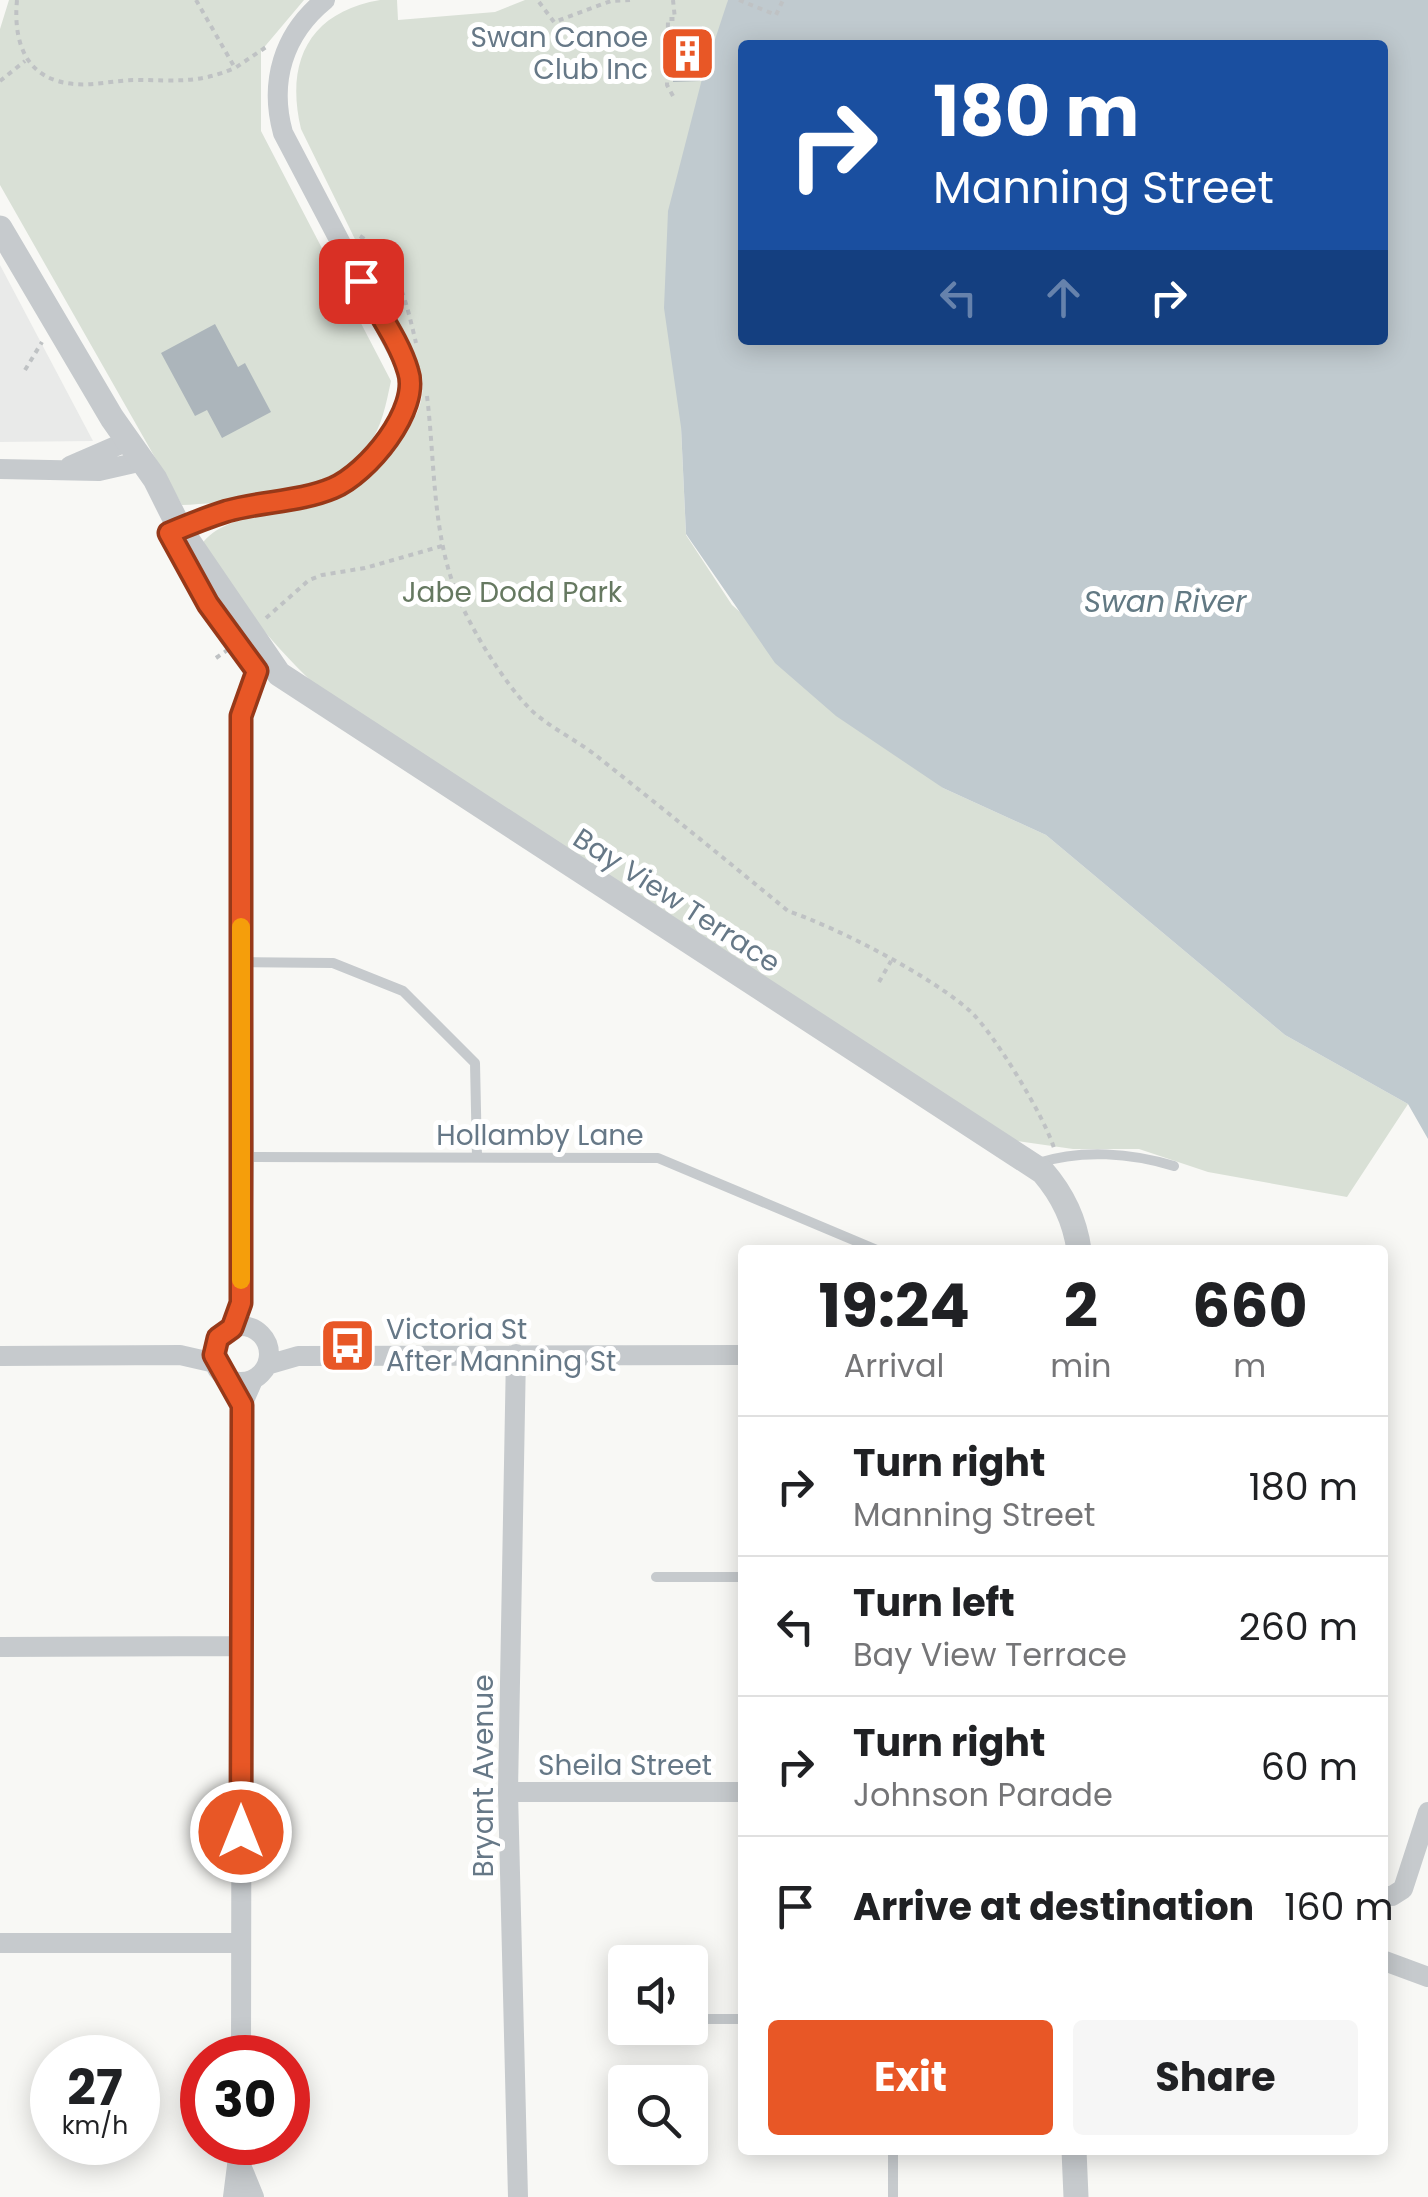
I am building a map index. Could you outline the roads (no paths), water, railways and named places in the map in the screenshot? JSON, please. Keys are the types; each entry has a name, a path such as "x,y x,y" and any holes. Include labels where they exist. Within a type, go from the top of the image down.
{"street":[{"path":"179,539 229,511 335,487 366,462 392,432 405,412 411,391 408,371 284,133 278,114 282,57 298,28 325,0"},
{"name":"Bay View Terrace","path":"0,228 112,418 234,645 1027,1165 1061,1212"},
{"path":"0,470 99,471 131,453"},
{"path":"241,2035 242,1405 261,1355 241,1303 241,716 271,672"},
{"path":"1061,1212 1066,1245"},
{"path":"1061,1212 1077,1245"},
{"path":"241,1303 225,1333 221,1370 242,1405"},
{"path":"225,1333 261,1355 738,1355"},
{"path":"180,1355 225,1333"},
{"name":"Bryant Avenue","path":"516,1354 508,1792 518,2197"},
{"path":"0,1356 180,1355 221,1370 235,1381 261,1355"},
{"path":"0,1647 241,1646"},
{"name":"Sheila Street","path":"508,1792 738,1792"},
{"path":"1388,1896 1403,1889 1428,1812"},
{"path":"0,1943 241,1943"},
{"path":"1388,1962 1428,1977"},
{"path":"1073,2193 1074,2155"},
{"path":"233,2197 238,2165"},
{"path":"244,2165 254,2197"}],"lane":[{"path":"241,962 333,963 403,991 476,1063 477,1157"},
{"path":"1027,1165 1056,1156 1144,1157 1174,1166"},
{"name":"Hollamby Lane","path":"244,1157 658,1158 866,1245"},
{"path":"656,1578 738,1577"},
{"path":"708,2019 738,2019"},
{"path":"893,2155 893,2197"}],"water":[{"name":"Swan River","path":"728,0 1428,0 1428,1139 1408,1104 1285,1035 1046,835 943,788 836,716 775,663 686,534 681,427 664,308 668,211 702,79"}],"place":[{"name":"Swan Canoe Club Inc","path":"687,53"},
{"name":"Victoria St After Manning St","path":"347,1345"}],"park label":[{"name":"Jabe Dodd Park","path":"512,592"}]}
